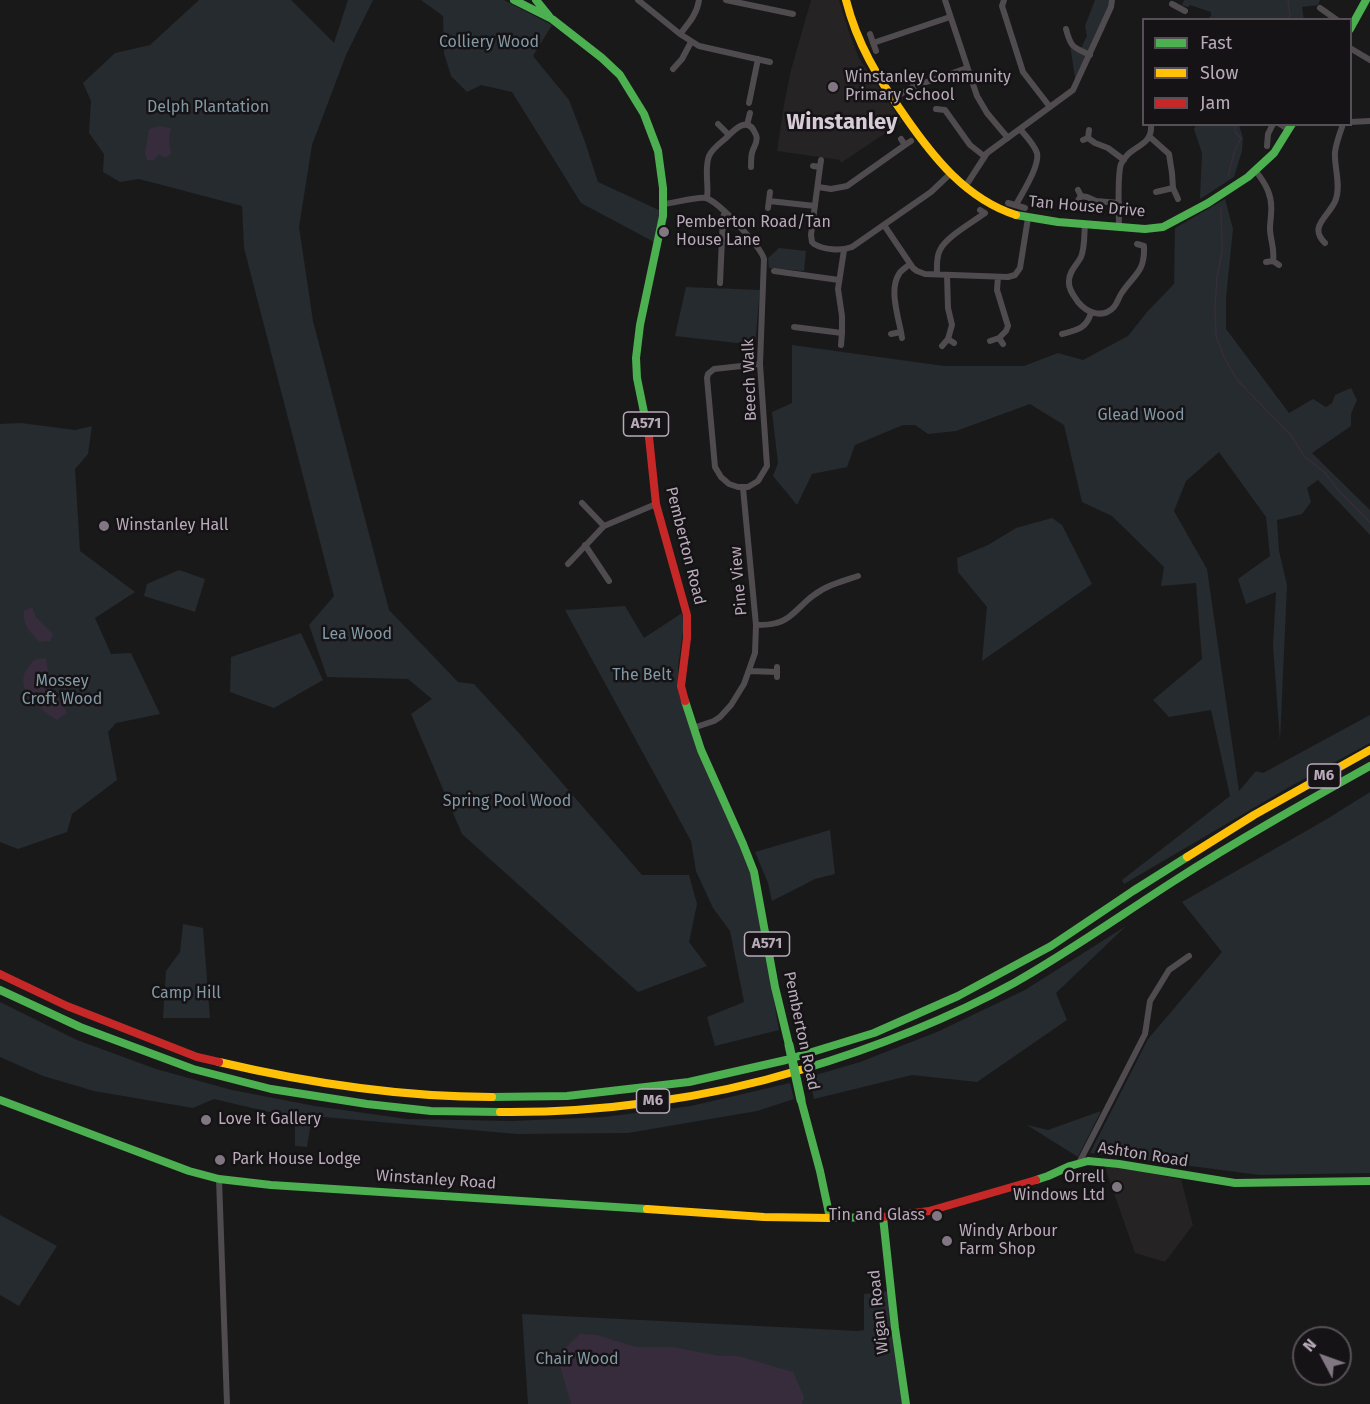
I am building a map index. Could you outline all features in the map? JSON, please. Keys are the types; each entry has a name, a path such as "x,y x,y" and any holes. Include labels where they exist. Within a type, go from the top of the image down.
{"main road":[{"name":"Pemberton Road","path":"514,0 526,3 552,20 602,58 620,75 649,125 658,151 664,204 640,325 636,358 637,378 650,443 656,504 687,615 687,638 681,679 685,702 708,768 754,872 773,976 830,1218"},
{"path":"536,0 552,20"},
{"name":"Tan House Drive","path":"846,0 868,60 919,136 950,174 975,195 995,207 1028,218 1050,222 1119,227 1153,228 1169,225 1212,200 1255,170 1278,148 1291,127"},
{"path":"1352,26 1366,0"},
{"name":"M6","path":"0,974 67,1006 197,1057 269,1074 345,1087 451,1097 567,1096 689,1082 786,1060 874,1033 958,996 1051,946 1254,815 1370,750"},
{"name":"M6","path":"0,990 80,1027 193,1069 271,1089 367,1104 431,1111 520,1112 609,1107 702,1094 787,1074 846,1056 930,1024 1012,983 1087,939 1174,881 1284,813 1370,766"},
{"name":"Winstanley Road","path":"0,1100 179,1168 219,1179 271,1185 764,1216 884,1217"},
{"name":"Ashton Road","path":"884,1217 942,1208 1048,1176 1088,1161 1235,1183 1370,1181"},
{"name":"Wigan Road","path":"884,1217 895,1328 906,1404"}],"street":[{"path":"638,0 691,42 770,62"},
{"path":"680,34 698,9 699,0"},
{"path":"726,0 793,14"},
{"path":"945,0 981,105 1008,138"},
{"path":"965,187 984,156 1073,90 1111,7 1112,0"},
{"path":"1178,8 1182,0"},
{"path":"1004,1 1002,6 1023,72 1050,107"},
{"path":"1320,8 1334,18"},
{"path":"1324,18 1327,13"},
{"path":"873,43 950,17"},
{"path":"1066,29 1070,43 1090,55"},
{"path":"870,34 876,51"},
{"path":"673,69 682,59 691,42"},
{"path":"1352,49 1370,60"},
{"path":"749,103 758,59"},
{"path":"893,99 912,87 967,68"},
{"path":"936,108 945,110 970,146 984,156"},
{"path":"747,125 750,113"},
{"path":"1352,122 1370,121"},
{"path":"718,124 729,135"},
{"path":"707,198 709,157 712,151 739,126 747,125 753,130 757,139 752,153 751,167"},
{"path":"1119,227 1121,164 1130,152 1146,142 1150,137 1152,126"},
{"path":"1265,142 1272,126"},
{"path":"1312,243 1322,240 1318,227 1333,206 1337,196 1335,150 1341,126"},
{"path":"1016,205 1035,168 1037,157 1033,146 1020,129"},
{"path":"1089,130 1085,139 1111,150 1124,160"},
{"path":"1150,137 1169,153 1173,188 1178,199"},
{"path":"818,187 831,189 847,186 908,143 901,138"},
{"path":"818,164 812,242 818,247 844,250 856,245 931,192 950,174"},
{"path":"1255,170 1263,180 1270,196 1273,263"},
{"path":"1156,192 1173,188"},
{"path":"770,192 769,204 815,206"},
{"path":"1079,196 1096,201 1119,203"},
{"path":"664,204 700,197 707,198 725,212 720,283"},
{"path":"1008,203 1025,208"},
{"path":"937,274 940,248 952,236 985,213 980,210"},
{"name":"Beech Walk","path":"725,212 759,248 764,259 760,364 767,466 758,481 743,488"},
{"path":"884,225 910,264 920,273 998,277 1012,276 1020,268 1028,218"},
{"path":"1085,224 1083,251 1072,270 1069,281 1071,292 1079,303 1092,313 1105,313 1114,306 1143,263 1143,244"},
{"path":"808,251 814,244"},
{"path":"841,345 842,316 839,280 844,250"},
{"path":"891,334 901,335 894,297 895,289 899,273 910,264"},
{"path":"774,271 839,280"},
{"path":"942,346 951,341 952,325 948,308 947,275"},
{"path":"990,341 1001,341 1008,326 998,290 998,277"},
{"path":"1062,334 1071,335 1081,328 1087,323 1092,313"},
{"path":"794,327 842,333"},
{"path":"743,488 724,481 715,467 707,378 714,369 760,364"},
{"name":"Pine View","path":"693,728 714,721 725,712 738,695 750,671 755,653 756,625 743,488"},
{"path":"582,503 604,526"},
{"path":"568,564 604,526 656,504"},
{"path":"585,545 609,581"},
{"path":"756,625 777,623 832,584 858,576"},
{"path":"750,671 777,672"},
{"path":"1079,1163 1145,1034 1150,1001 1169,970 1189,956"},
{"path":"219,1179 227,1404"}],"shaded area":[{"name":"Winstanley Community Primary School","path":"811,0 839,0 859,58 902,122 841,163 840,160 777,151 791,70"},
{"path":"159,126 171,128 169,139 171,154 165,158 159,154 153,161 147,160 145,153 149,129"},
{"path":"32,607 36,617 53,634 50,641 40,642 28,628 24,620 24,611"},
{"path":"46,658 51,691 67,713 57,720 32,700 24,687 23,680 27,669 34,660"},
{"path":"1104,1165 1181,1179 1193,1225 1165,1262 1135,1253"},
{"path":"580,1334 597,1335 636,1347 673,1347 719,1356 738,1356 793,1372 804,1397 802,1404 571,1404 560,1366 562,1351"}],"green space":[{"path":"199,0 291,0 334,43 348,0 373,0 346,55 312,145 299,227 313,321 389,610 458,682 474,684 642,875 689,875 697,904 689,942 707,966 638,992 462,834 411,714 432,699 408,679 327,677 309,625 334,596 244,248 242,206 139,179 120,182 103,172 104,154 89,133 91,101 83,83 115,53 150,45"},
{"name":"Colliery Wood","path":"421,0 504,0 552,25 533,56 569,100 598,182 661,211 656,243 581,203 512,92 481,85 467,92 451,76 444,53 443,16"},
{"path":"1095,0 1111,0 1076,84 1070,45 1080,50 1087,36 1085,26"},
{"path":"1184,0 1320,0 1318,5 1302,7 1304,18 1208,18 1211,12 1190,5 1188,7 1182,5"},
{"path":"1196,126 1239,126 1243,138 1242,151 1234,177 1200,199 1202,153 1194,129"},
{"name":"Glead Wood","path":"1225,199 1233,229 1226,298 1226,329 1289,413 1313,399 1326,407 1332,403 1335,395 1351,388 1357,400 1351,414 1351,426 1312,453 1370,510 1370,535 1318,480 1307,488 1311,502 1302,514 1277,520 1279,551 1287,585 1280,741 1273,646 1276,592 1246,604 1238,579 1270,556 1266,517 1219,452 1186,481 1174,511 1207,569 1239,791 1256,771 1263,773 1370,715 1370,743 1291,786 1124,884 1122,880 1230,796 1211,710 1169,717 1153,700 1202,659 1196,583 1161,586 1164,567 1112,516 1082,502 1064,425 1030,404 956,431 928,434 915,425 903,425 855,445 847,467 812,474 797,505 773,476 778,463 772,412 792,403 792,345 944,366 1024,366 1058,353 1083,360 1128,336 1174,284 1175,228"},
{"path":"779,248 806,251 804,271 769,268 768,258"},
{"path":"686,287 760,290 755,345 675,336"},
{"name":"Mossey Croft Wood","path":"21,423 75,430 92,426 88,454 75,469 80,551 135,592 95,618 111,654 131,653 160,714 116,723 108,732 117,780 72,814 67,832 18,849 0,842 0,424"},
{"path":"1052,518 1062,525 1092,584 982,661 987,607 958,572 957,558 988,545 1016,528"},
{"path":"179,570 205,579 195,612 144,596 147,584"},
{"name":"The Belt","path":"625,606 644,638 682,613 684,624 678,667 679,695 752,871 779,1030 715,1046 707,1017 744,1002 730,931 713,908 696,871 691,841 565,610"},
{"path":"301,633 323,680 274,708 230,692 231,657"},
{"path":"1370,792 1370,1173 1260,1175 1090,1153 1148,1039 1222,952 1182,902"},
{"path":"830,830 835,874 815,879 772,901 768,883 755,852"},
{"name":"Camp Hill","path":"183,924 203,928 210,1018 163,1018 166,971 180,952"},
{"path":"1126,926 1056,993 1067,1020 977,1082 912,1075 814,1099 809,1077 860,1062 937,1032 1025,990"},
{"path":"0,1002 77,1040 156,1069 232,1090 315,1106 407,1119 512,1121 604,1117 691,1106 790,1083 794,1099 757,1111 628,1133 517,1134 312,1116 307,1147 295,1146 295,1118 214,1099 193,1108 94,1091 43,1076 0,1057"},
{"path":"1101,1111 1078,1157 1027,1125 1048,1130"},
{"path":"0,1215 57,1246 19,1306 0,1295"},
{"name":"Chair Wood","path":"891,1291 905,1404 528,1404 522,1314 858,1331 864,1330 864,1294"}],"waterway":[{"path":"1288,0 1289,18"},
{"path":"1228,176 1241,138 1235,132 1235,126"},
{"path":"1221,208 1222,252 1217,277 1215,307 1216,336 1224,357 1237,380 1290,434 1305,457 1325,473 1339,491 1370,522"}],"traffic: fast":[{"path":"514,0 552,19 620,75 644,114 658,151 663,188 663,216 640,325 636,358 637,378 649,437"},
{"path":"536,0 549,16"},
{"path":"1352,25 1366,0"},
{"path":"1016,215 1058,222 1145,229 1163,227 1208,203 1248,177 1274,153 1291,126"},
{"path":"685,701 701,750 754,872 775,987 789,1045"},
{"path":"800,1070 909,1032 1014,983 1222,851 1370,766"},
{"path":"492,1097 567,1096 689,1082 786,1060 874,1033 958,996 1051,946 1187,857"},
{"path":"0,990 80,1027 193,1069 271,1089 431,1111 500,1112"},
{"path":"789,1045 801,1100"},
{"path":"0,1100 189,1171 219,1179 271,1185 647,1209"},
{"path":"801,1100 830,1218 883,1217 906,1404"},
{"path":"1036,1180 1088,1161 1235,1183 1370,1181"}],"traffic: slow":[{"path":"846,0 869,60 915,131 939,161 966,187 981,199 1016,215"},
{"path":"1187,857 1254,815 1370,750"},
{"path":"219,1062 354,1087 423,1094 492,1097"},
{"path":"500,1112 575,1110 652,1102 727,1089 800,1070"},
{"path":"647,1209 764,1217 830,1218"}],"traffic: jam":[{"path":"649,437 656,504 687,615 687,638 681,686 685,701"},
{"path":"0,974 67,1006 197,1057 219,1062"},
{"path":"883,1217 929,1211 1036,1180"}],"place":[{"name":"Winstanley Community Primary School","path":"833,87"},
{"name":"Pemberton Road/Tan House Lane","path":"664,232"},
{"name":"Winstanley Hall","path":"104,526"},
{"name":"Love It Gallery","path":"206,1120"},
{"name":"Park House Lodge","path":"220,1160"},
{"name":"Orrell Windows Ltd","path":"1117,1187"},
{"name":"Tin and Glass","path":"937,1216"},
{"name":"Windy Arbour Farm Shop","path":"947,1241"}],"district":[{"name":"Winstanley","path":"842,123"}],"park label":[{"name":"Delph Plantation","path":"208,108"},
{"name":"Lea Wood","path":"357,635"},
{"name":"Spring Pool Wood","path":"507,802"}]}
